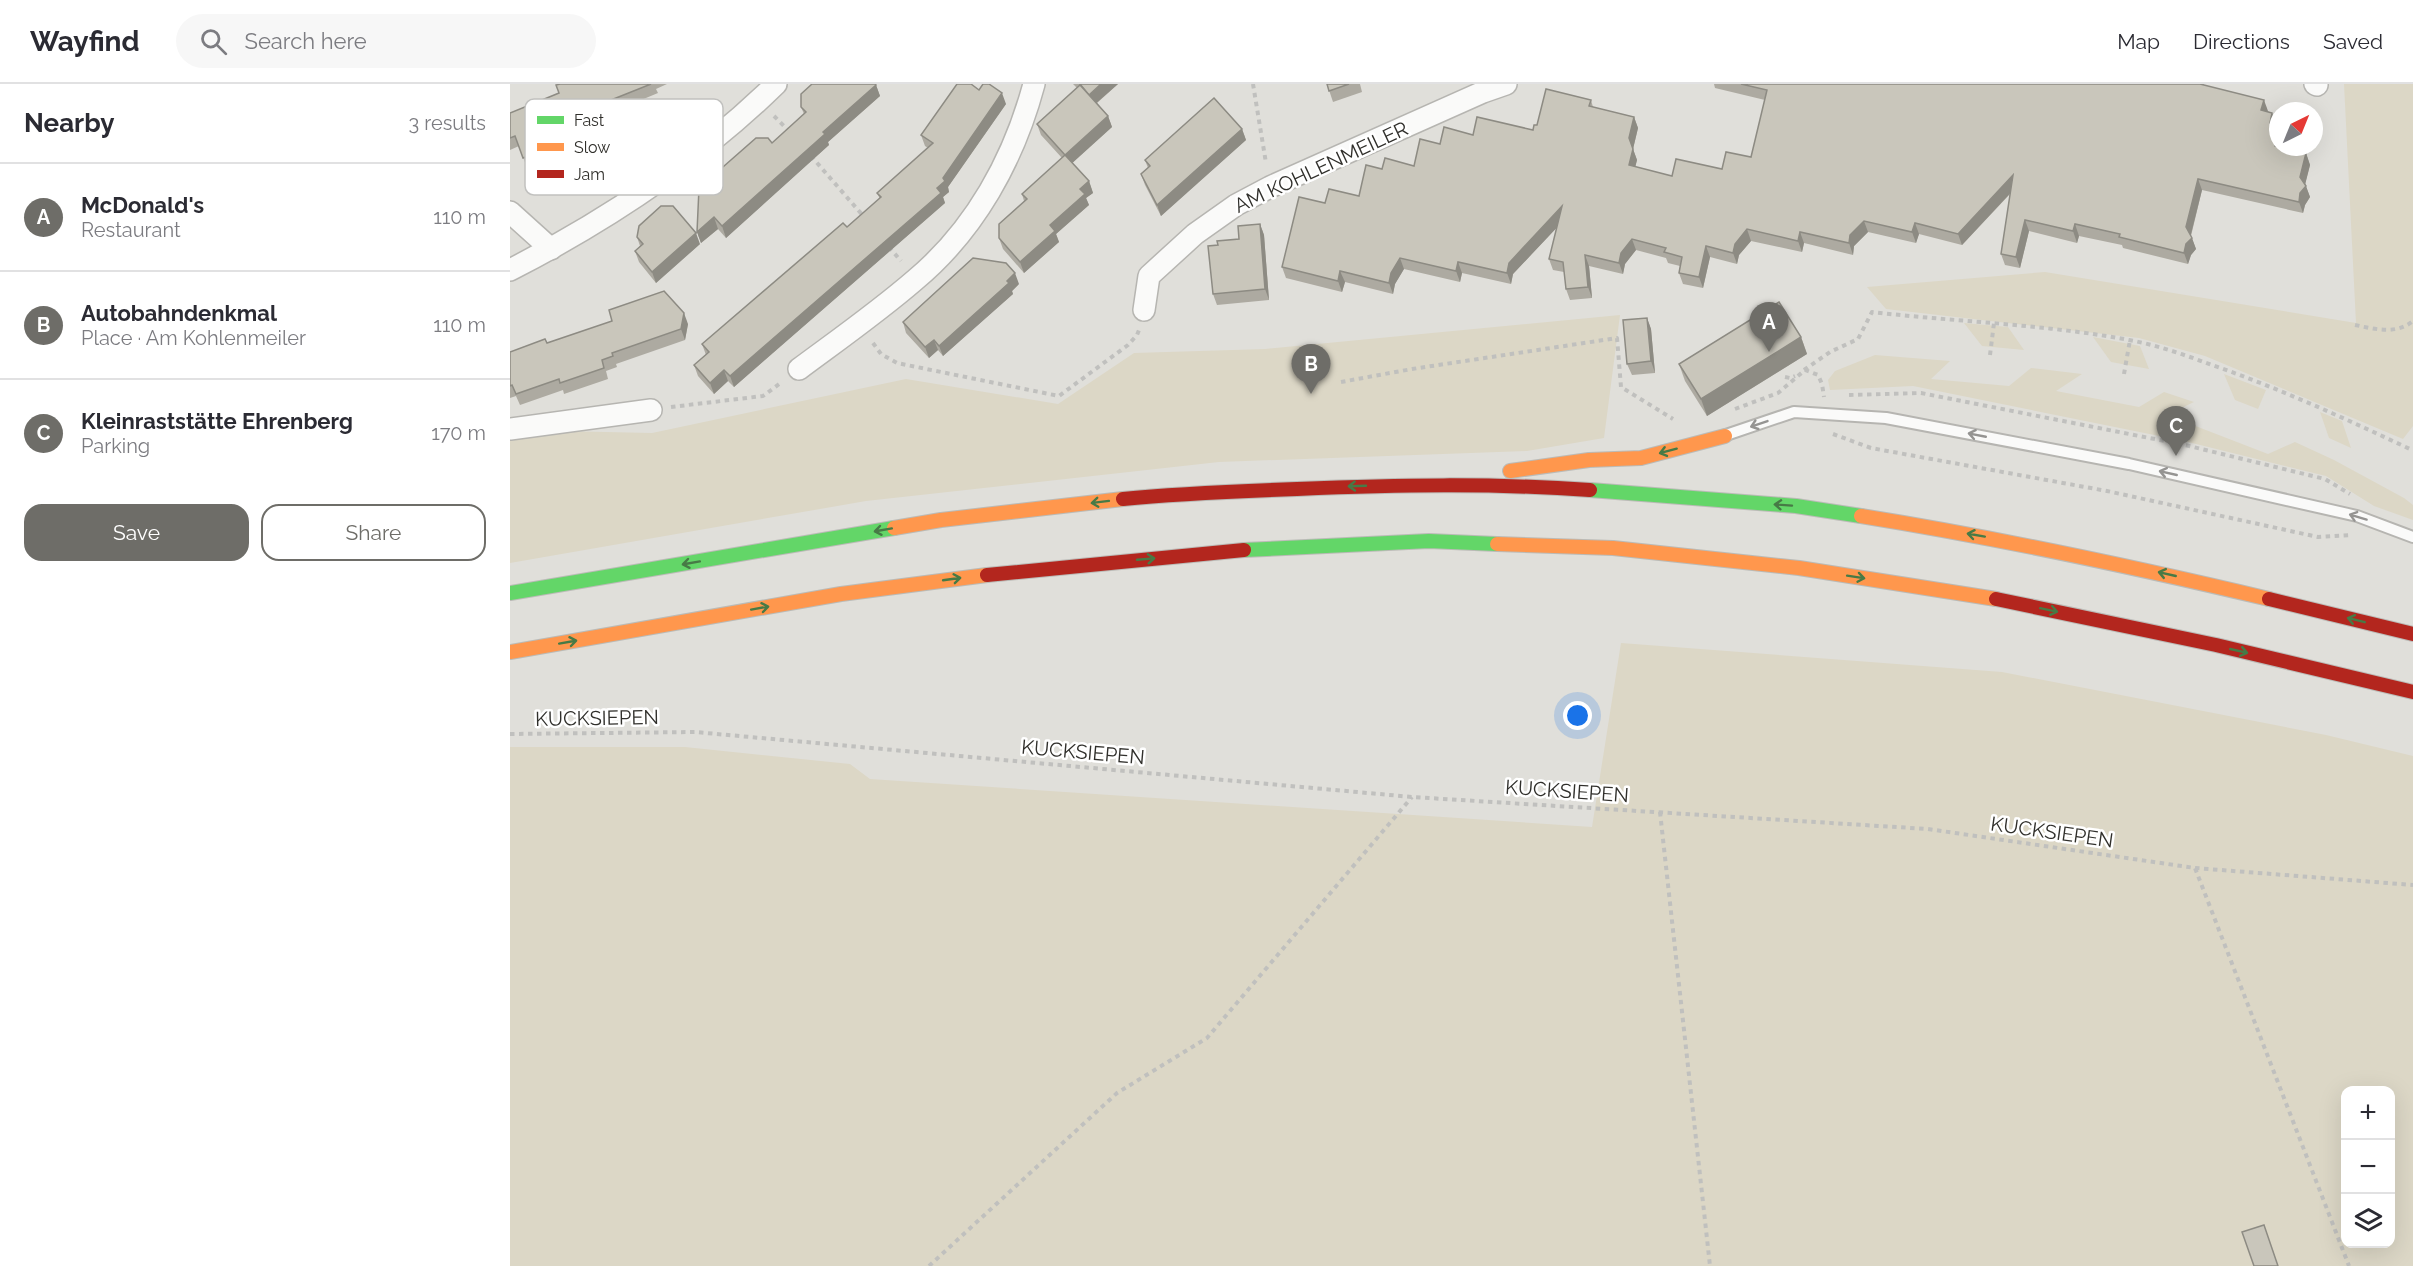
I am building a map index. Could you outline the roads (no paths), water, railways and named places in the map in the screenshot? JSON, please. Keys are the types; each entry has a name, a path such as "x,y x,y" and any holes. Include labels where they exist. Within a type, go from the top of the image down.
{"highway":[{"path":"1416,484 1588,460 1641,458 1725,436"},
{"path":"510,594 941,520 1169,494 1416,484 1546,487 1796,506 1979,535 2156,572 2413,634"},
{"path":"510,652 841,594 983,574 1244,550 1429,541 1613,548 1799,567 2018,603 2216,645 2413,692"},
{"path":"2389,686 2413,698"}],"street":[{"path":"723,130 776,84"},
{"path":"799,369 916,279 963,231 997,182 1025,118 1034,84"},
{"name":"AM KOHLENMEILER","path":"1144,310 1149,276 1195,234 1236,205 1270,187 1483,92 1506,84"},
{"path":"510,270 551,249 639,195"},
{"path":"510,212 551,249"},
{"path":"510,429 651,410"}],"lane":[{"path":"1725,436 1794,412 1886,418 2129,464 2357,516 2413,537"}],"place":[{"name":"McDonald's","path":"1769,352"},
{"name":"Autobahndenkmal","path":"1311,394"},
{"name":"Kleinraststätte Ehrenberg","path":"2176,456"}]}
